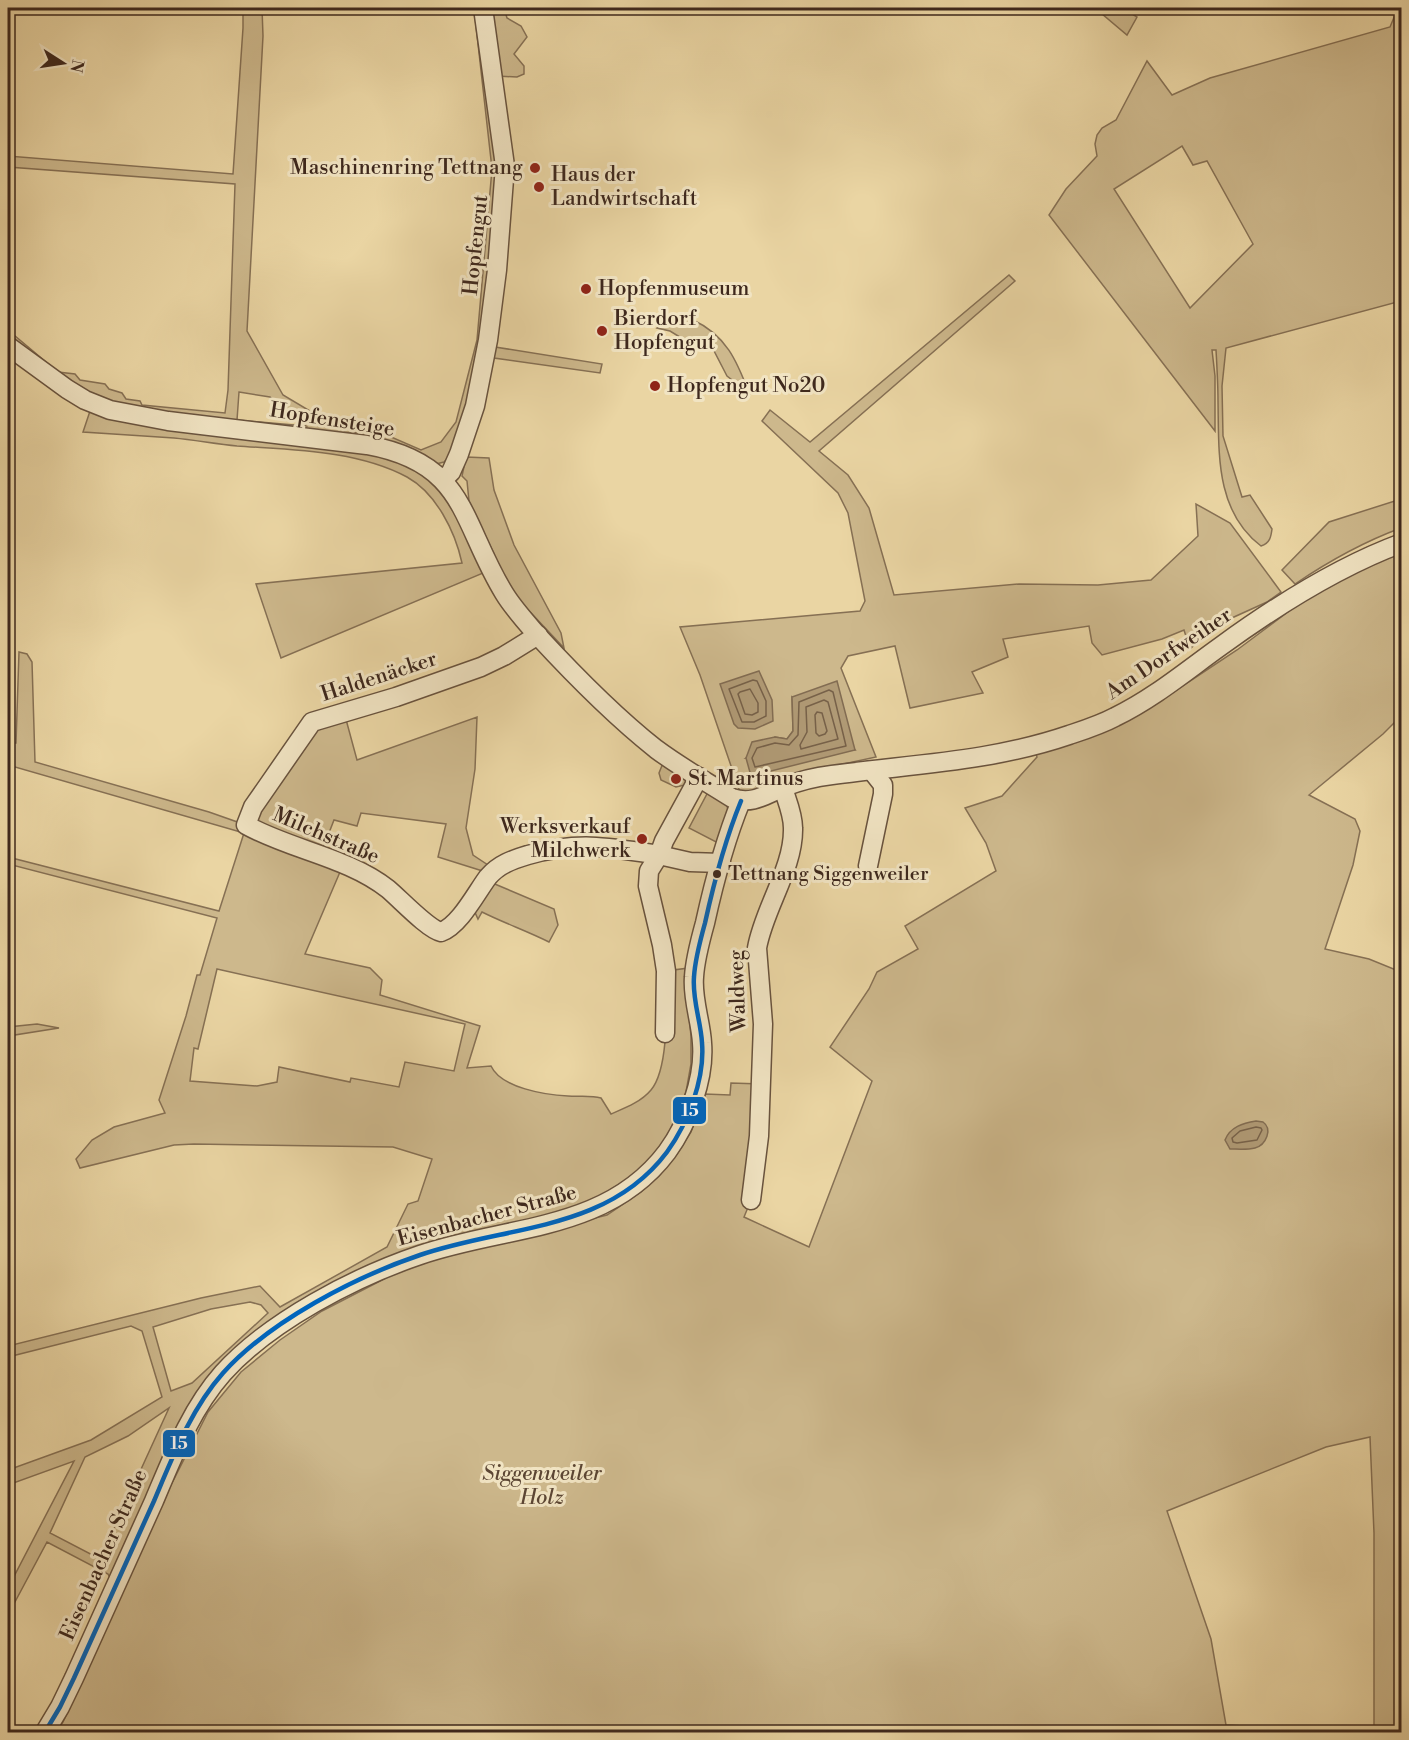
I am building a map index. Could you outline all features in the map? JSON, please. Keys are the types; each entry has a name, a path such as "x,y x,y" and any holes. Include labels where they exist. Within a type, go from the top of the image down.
{"street":[{"name":"Hopfengut","path":"443,480 451,472 459,454 475,406 488,340 497,270 505,166 483,8"},
{"name":"Hopfensteige","path":"8,346 67,389 85,400 110,410 168,421 383,448 399,452 425,465 443,480 456,496 504,594 537,635 632,729 699,777 732,798 741,801"},
{"name":"Am Dorfweiher","path":"741,801 755,800 783,788 829,775 959,761 1024,749 1104,723 1160,692 1221,646 1306,590 1352,564 1401,543"},
{"name":"Haldenäcker","path":"246,825 253,807 312,722 396,697 481,667 504,656 537,635"},
{"path":"868,867 883,794 883,785 872,771"},
{"path":"665,1033 666,971 648,886 649,871 660,855 664,841 699,777"},
{"name":"Waldweg","path":"751,1200 759,1136 763,1024 757,948 759,935 786,865 793,829 792,815 783,788"},
{"name":"Eisenbacher Straße","path":"45,1732 69,1688 182,1437 210,1390 240,1356 309,1307 385,1268 453,1245 554,1223 599,1207 628,1191 654,1168 666,1153 685,1123 697,1088 703,1056 694,979 703,931 721,863 741,801"},
{"name":"Milchstraße","path":"246,825 263,834 357,871 375,881 406,904 430,926 441,932 449,928 466,909 490,875 503,863 541,851 581,845 660,855"},
{"path":"660,855 690,862 721,863"}],"green space":[{"path":"243,8 262,8 263,36 247,331 283,395 345,432 382,433 421,450 441,442 456,422 477,340 492,169 474,8 480,8 502,160 483,352 454,452 444,462 432,465 142,411 93,396 8,338 8,330 58,372 75,374 80,380 105,384 109,389 122,393 126,399 140,401 142,405 225,413 228,390 235,184 8,167 8,156 233,174","holes":["239,392 270,397 306,426 237,420"]},
{"path":"486,8 504,8 507,18 521,26 527,37 514,54 524,66 524,74 517,77 497,76"},
{"path":"1095,8 1123,8 1137,17 1127,35"},
{"path":"1398,8 1402,8 1401,301 1226,348 1222,386 1223,436 1242,497 1250,495 1272,529 1270,539 1261,546 1246,532 1227,498 1220,461 1216,350 1212,350 1215,376 1215,431 1049,215 1066,189 1097,156 1095,144 1097,135 1102,128 1116,120 1147,61 1172,95 1210,78 1390,27","holes":["1182,146 1193,165 1207,161 1253,244 1190,308 1114,189"]},
{"path":"1009,275 1015,281 819,451 848,475 869,508 894,595 1019,584 1098,585 1151,580 1198,536 1196,504 1230,523 1281,592 1267,602 1212,627 1190,649 1184,630 1162,639 1102,655 1092,643 1089,626 1003,639 1008,657 972,672 983,693 910,708 895,646 848,656 841,668 876,757 774,779 742,798 700,675 680,627 860,611 865,601 848,513 838,493 762,421 770,410 810,442","holes":["792,697 855,750 746,758 775,737 787,739 793,731"]},
{"path":"670,316 691,319 714,333 735,360 749,393 727,376 713,349 696,347 670,331 657,328"},
{"path":"495,347 602,364 600,373 494,358"},
{"path":"91,408 346,448 401,459 443,487 488,571 281,658 256,584 462,563 455,538 435,503 427,493 407,477 388,468 346,456 174,438 83,432"},
{"path":"466,457 489,458 494,490 514,545 561,633 564,648 516,597 496,568 494,554 469,501 467,481 462,476"},
{"path":"1401,499 1401,528 1346,553 1295,584 1282,570 1329,522"},
{"name":"Siggenweiler Holz","path":"1401,549 1401,716 1383,734 1309,795 1355,819 1360,831 1353,865 1325,949 1369,959 1401,972 1401,1732 1374,1732 1374,1533 1370,1437 1326,1447 1167,1511 1211,1639 1226,1725 1355,1732 56,1732 63,1722 168,1491 208,1412 241,1372 280,1340 322,1311 417,1262 607,1215 641,1192 659,1176 677,1154 691,1132 705,1094 730,1095 731,1083 761,1084 751,1200 744,1217 809,1247 872,1081 830,1047 869,989 877,972 918,949 905,926 996,871 986,843 965,808 1002,796 1037,757 1035,751 1172,693 1237,650 1312,594"},
{"path":"19,652 27,654 32,662 35,762 209,812 246,825 308,725 344,712 357,760 477,717 475,769 466,828 473,855 491,867 489,873 438,857 446,824 361,813 357,826 334,820 320,856 343,865 305,954 370,968 382,980 380,995 480,1026 467,1068 491,1066 504,1080 537,1092 601,1098 611,1114 642,1098 657,1080 666,1033 666,971 689,968 686,985 691,1064 686,1092 667,1138 643,1169 587,1205 483,1231 245,1342 111,1580 108,1574 47,1542 8,1615 8,1588 74,1461 8,1485 8,1470 91,1440 162,1397 142,1331 131,1326 8,1357 8,1346 201,1298 260,1286 280,1307 387,1247 408,1204 418,1201 432,1159 393,1147 194,1144 174,1145 80,1168 76,1159 92,1140 114,1127 165,1113 159,1100 217,918 8,864 8,857 219,911 244,833 8,765 8,743 16,743","holes":["217,969 465,1024 454,1071 405,1062 399,1087 351,1078 350,1082 279,1067 277,1082 257,1086 190,1081 194,1048 198,1049","250,1302 261,1305 268,1313 192,1383 171,1391 153,1327 211,1309","169,1408 100,1559 50,1533 85,1457 128,1436"]},
{"path":"663,763 686,777 685,785 676,787 661,780 659,773"},
{"path":"708,792 726,802 728,810 718,843 689,828"},
{"path":"490,882 554,909 558,925 549,942 482,912 478,919 473,908"},
{"path":"37,1024 59,1028 8,1036 8,1027"}],"water":[{"path":"759,671 772,700 773,721 755,729 738,728 734,724 720,684"},
{"path":"837,681 855,750 751,776 746,758 752,742 775,737 787,739 793,731 792,697"},
{"path":"1263,1122 1268,1129 1262,1144 1252,1149 1230,1149 1225,1140 1230,1132 1242,1124"}],"transit line":[{"name":"15","path":"45,1732 74,1678 192,1417 223,1373 242,1354 289,1319 368,1275 453,1245 554,1222 585,1212 615,1198 643,1178 667,1152 682,1128 698,1086 702,1043 694,994 695,964 720,861 741,801"}],"place":[{"name":"Maschinenring Tettnang","path":"535,168"},
{"name":"Haus der Landwirtschaft","path":"539,187"},
{"name":"Hopfenmuseum","path":"586,289"},
{"name":"Bierdorf Hopfengut","path":"602,331"},
{"name":"Hopfengut No20","path":"655,386"},
{"name":"St. Martinus","path":"676,779"},
{"name":"Werksverkauf Milchwerk","path":"642,839"},
{"name":"Tettnang Siggenweiler","path":"717,874"}]}
